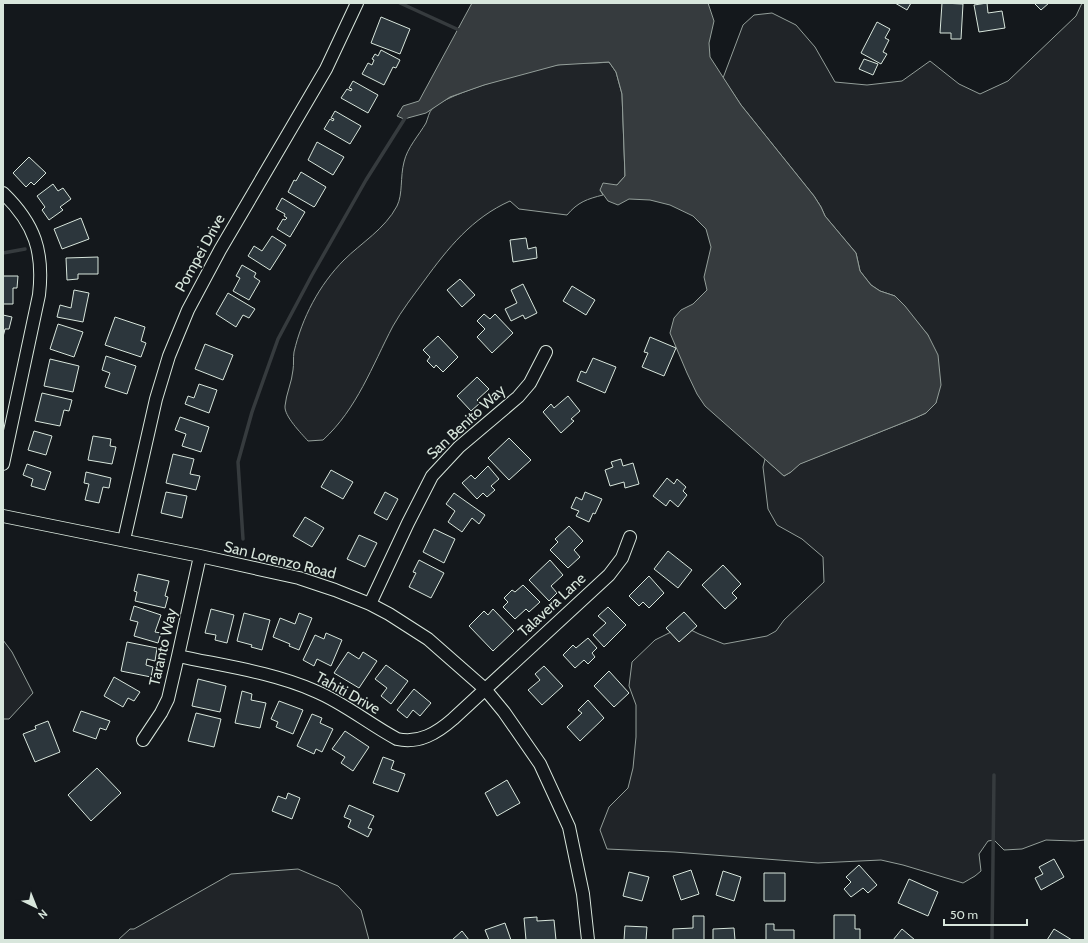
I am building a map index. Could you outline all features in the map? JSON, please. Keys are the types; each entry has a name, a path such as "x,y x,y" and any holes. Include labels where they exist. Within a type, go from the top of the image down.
{"street":[{"name":"Pompei Drive","path":"124,540 156,399 169,356 185,316 196,292 326,69 357,3"},
{"path":"3,193 17,208 30,226 38,248 41,271 39,295 3,464"},
{"name":"San Benito Way","path":"370,604 432,476 459,447 518,397 530,383 546,352"},
{"name":"San Lorenzo Road","path":"3,516 124,540 299,578 370,604 428,639 485,689 504,712 540,764 569,826 583,894 588,940"},
{"name":"Talavera Lane","path":"485,689 609,575 622,558 630,536"},
{"name":"Taranto Way","path":"143,740 165,706 170,692 200,556"},
{"name":"Tahiti Drive","path":"178,656 272,676 303,686 334,700 392,736 402,740 425,738 439,731 485,689"}],"shaded area":[{"path":"472,3 708,3 714,21 709,43 710,57 741,105 814,196 825,216 856,253 860,271 871,285 880,291 895,296 928,335 938,355 941,385 936,403 926,413 800,464 784,476 705,406 697,394 670,333 674,318 681,310 693,304 707,290 704,277 711,247 706,229 693,216 670,205 650,200 629,199 618,205 608,201 600,190 603,183 617,185 625,176 622,94 616,72 609,62 558,65 484,85 450,97 426,113 404,119 397,116 403,106 419,101"},
{"path":"1082,3 1085,3 1085,840 1046,840 1022,849 1004,850 994,840 988,841 979,854 981,871 963,883 881,860 818,863 674,852 607,849 600,830 609,807 628,788 633,768 636,737 636,705 629,686 632,662 655,640 683,626 724,644 767,636 776,631 784,620 824,582 823,557 802,539 777,525 768,509 763,467 765,459 784,476 791,472 799,464 926,413 936,403 928,335 895,296 880,291 871,285 860,271 856,253 825,216 814,196 741,105 723,78 743,25 754,15 772,13 796,25 815,47 835,82 867,85 902,81 930,61 959,84 980,94 1008,81 1076,16"},
{"path":"609,62 616,72 622,94 625,176 617,185 600,190 603,195 583,202 567,215 519,209 510,201 496,208 472,225 442,257 404,309 393,326 355,401 345,415 323,440 308,441 297,429 285,410 297,339 319,291 327,280 344,260 386,222 397,206 406,157 410,147 426,123 431,110 440,103 454,96 491,82 530,71 563,64"},
{"path":"3,640 12,652 33,693 9,719 3,719"},
{"path":"298,869 338,886 361,910 369,940 118,940 130,929 134,929 231,874"}],"building":[{"path":"895,3 911,3 907,10"},
{"path":"942,3 963,4 961,39 951,39 951,33 940,33"},
{"path":"987,3 988,13 1002,11 1005,28 979,32 974,5"},
{"path":"1034,3 1049,3 1041,10"},
{"path":"381,17 410,29 400,54 371,43"},
{"path":"877,22 890,29 885,38 889,40 883,52 887,54 881,64 861,53"},
{"path":"381,50 400,60 396,68 393,67 384,85 362,74 368,63 372,65 374,60 372,59 375,54 378,56"},
{"path":"864,59 878,64 873,75 859,69"},
{"path":"353,81 378,95 368,113 341,98 347,89 351,91 352,89 349,88"},
{"path":"335,111 361,126 350,144 324,129 330,119 333,121 334,119 331,118"},
{"path":"317,142 344,157 333,175 308,160"},
{"path":"29,157 46,173 34,185 31,182 26,187 13,173"},
{"path":"301,172 326,187 314,207 288,192 294,180 296,181"},
{"path":"53,184 58,191 63,188 71,199 60,207 63,210 49,220 42,210 45,207 37,196"},
{"path":"282,198 305,212 290,237 277,229 283,219 285,220 287,218 284,216 285,214 276,209"},
{"path":"81,218 89,239 62,249 54,229"},
{"path":"272,236 286,245 270,270 248,256 254,246 262,251"},
{"path":"526,238 528,249 536,247 537,258 513,262 510,240"},
{"path":"98,257 98,274 78,274 78,279 67,280 66,258"},
{"path":"242,265 256,273 254,277 260,281 249,300 233,291 240,278 236,276"},
{"path":"3,276 18,276 17,288 13,288 13,304 3,304"},
{"path":"460,279 475,295 462,307 447,290"},
{"path":"523,284 537,313 525,319 523,315 511,321 505,309 517,303 511,290"},
{"path":"572,286 595,300 586,315 563,301"},
{"path":"74,290 89,293 83,322 57,317 60,305 71,308"},
{"path":"228,293 255,309 249,318 243,315 236,327 216,314"},
{"path":"484,314 490,319 495,314 513,333 492,353 477,337 485,329 477,321"},
{"path":"3,315 12,317 9,329 5,329 3,337"},
{"path":"115,317 145,327 141,341 146,343 141,357 105,345"},
{"path":"58,324 83,332 74,357 50,349"},
{"path":"438,336 458,357 443,372 436,365 434,368 427,361 430,357 423,350"},
{"path":"650,337 676,348 664,376 642,367 648,353 644,352"},
{"path":"205,344 233,355 223,380 195,369"},
{"path":"106,356 136,366 127,394 105,387 110,373 102,370"},
{"path":"593,358 616,367 605,393 577,381 581,371 586,373"},
{"path":"50,359 79,366 73,392 44,386"},
{"path":"477,377 489,389 477,400 480,403 471,411 457,396"},
{"path":"199,384 217,390 209,413 185,404 188,396 194,398"},
{"path":"42,393 72,400 69,411 64,410 60,426 35,421"},
{"path":"568,396 580,411 571,419 574,421 561,433 543,412 551,404 554,408"},
{"path":"180,417 209,427 201,452 182,446 186,434 175,430"},
{"path":"34,431 52,436 46,455 28,450"},
{"path":"93,436 111,439 110,446 116,447 112,464 88,460"},
{"path":"509,438 531,460 509,480 488,458"},
{"path":"173,454 194,459 190,474 200,476 196,490 166,483"},
{"path":"621,459 623,466 633,463 639,484 625,488 624,482 610,486 605,470 613,467 611,462"},
{"path":"27,464 51,472 45,490 31,486 33,479 23,475"},
{"path":"488,466 499,479 491,486 495,490 487,497 483,493 477,499 462,483 471,475 475,479"},
{"path":"331,470 353,482 343,499 321,487"},
{"path":"86,472 111,478 109,488 103,487 99,503 85,500 89,484 84,483"},
{"path":"667,478 674,484 677,479 686,487 683,491 687,495 678,507 670,500 666,506 653,496"},
{"path":"166,492 187,496 182,518 161,513"},
{"path":"385,492 398,499 387,520 374,513"},
{"path":"585,492 602,499 595,514 593,513 589,522 576,516 579,511 571,508 576,497 582,500"},
{"path":"454,493 485,515 479,524 472,518 462,532 448,522 455,511 446,504"},
{"path":"305,517 324,528 312,547 293,536"},
{"path":"569,526 583,541 574,550 580,557 568,568 550,550 558,542 555,539"},
{"path":"434,529 455,539 444,563 423,552"},
{"path":"359,535 377,543 365,567 347,559"},
{"path":"668,551 692,570 678,588 654,569"},
{"path":"419,560 444,573 431,598 409,587 416,573 413,572"},
{"path":"550,560 563,575 551,586 557,593 549,601 529,580"},
{"path":"723,565 741,584 732,593 737,598 725,609 702,585"},
{"path":"138,574 169,581 165,596 168,597 165,608 135,601 137,592 134,591"},
{"path":"649,576 664,593 649,608 643,602 639,606 629,596"},
{"path":"523,585 540,602 529,612 526,609 515,619 503,607 508,602 504,598 512,590 515,592"},
{"path":"134,606 161,615 155,632 161,633 158,643 134,636 138,622 130,620"},
{"path":"608,607 626,625 604,647 593,635 606,623 598,616"},
{"path":"211,609 234,615 227,643 215,640 216,635 205,633"},
{"path":"493,609 514,631 493,651 469,626 484,611 488,615"},
{"path":"684,612 697,626 679,642 666,628"},
{"path":"244,613 270,620 262,650 251,647 252,645 237,641"},
{"path":"299,613 312,618 299,650 289,646 290,644 273,637 280,618 295,624"},
{"path":"326,633 342,640 331,666 317,659 314,666 303,660 315,635 324,639"},
{"path":"588,638 597,648 592,653 595,657 588,664 584,660 575,668 563,655 573,645 576,648"},
{"path":"127,642 157,648 155,661 147,659 146,665 153,667 151,677 121,671"},
{"path":"348,652 359,659 363,652 377,661 359,688 334,673"},
{"path":"386,665 408,681 391,704 381,696 387,688 375,679"},
{"path":"544,666 563,686 542,705 528,690 540,680 535,674"},
{"path":"609,671 629,693 614,707 594,686"},
{"path":"114,677 140,692 134,701 128,698 123,707 104,696"},
{"path":"198,679 226,686 220,712 192,706"},
{"path":"414,689 431,703 420,716 413,710 407,718 397,710"},
{"path":"242,691 252,694 251,700 266,703 260,728 235,723"},
{"path":"588,700 604,718 580,741 567,727 582,713 578,710"},
{"path":"279,701 303,710 293,734 276,727 278,722 271,719"},
{"path":"81,711 110,721 106,730 100,728 96,739 73,731"},
{"path":"196,713 221,719 214,747 188,741"},
{"path":"312,714 322,718 320,723 333,729 322,752 316,749 314,754 297,746"},
{"path":"48,721 60,752 35,762 23,734 36,729 35,726"},
{"path":"345,731 369,747 353,771 341,763 345,757 332,749"},
{"path":"383,757 394,761 391,769 405,774 398,792 373,783"},
{"path":"97,768 121,793 91,821 68,795"},
{"path":"507,780 520,803 497,816 485,793"},
{"path":"288,793 300,798 292,819 272,811 278,796 286,799"},
{"path":"349,805 374,816 368,828 372,829 368,837 348,827 351,820 344,817"},
{"path":"1054,859 1064,877 1041,890 1035,878 1043,874 1039,867"},
{"path":"859,865 877,885 868,893 863,888 851,897 844,889 851,882 846,877"},
{"path":"691,870 699,894 681,900 673,876"},
{"path":"723,871 741,877 734,901 716,895"},
{"path":"629,872 649,877 642,901 623,896"},
{"path":"764,873 785,873 785,901 764,901"},
{"path":"909,879 938,892 928,916 898,903"},
{"path":"834,915 855,915 855,929 860,929 860,940 834,940"},
{"path":"693,916 704,916 704,940 673,940 673,929 693,928"},
{"path":"537,917 537,921 554,920 556,940 526,940 524,918"},
{"path":"505,923 511,940 489,940 485,930"},
{"path":"766,924 774,924 774,930 794,930 794,940 766,940"},
{"path":"625,926 647,927 646,940 624,940"},
{"path":"734,928 735,940 713,940 713,929"},
{"path":"902,929 915,940 893,940"},
{"path":"1054,929 1072,940 1047,940"},
{"path":"462,931 469,940 452,940"}],"waterway":[{"path":"400,3 459,30"},
{"path":"243,539 238,462 252,412 278,339 312,275 366,180 407,115"},
{"path":"3,253 25,249"},
{"path":"992,940 994,775"}]}
